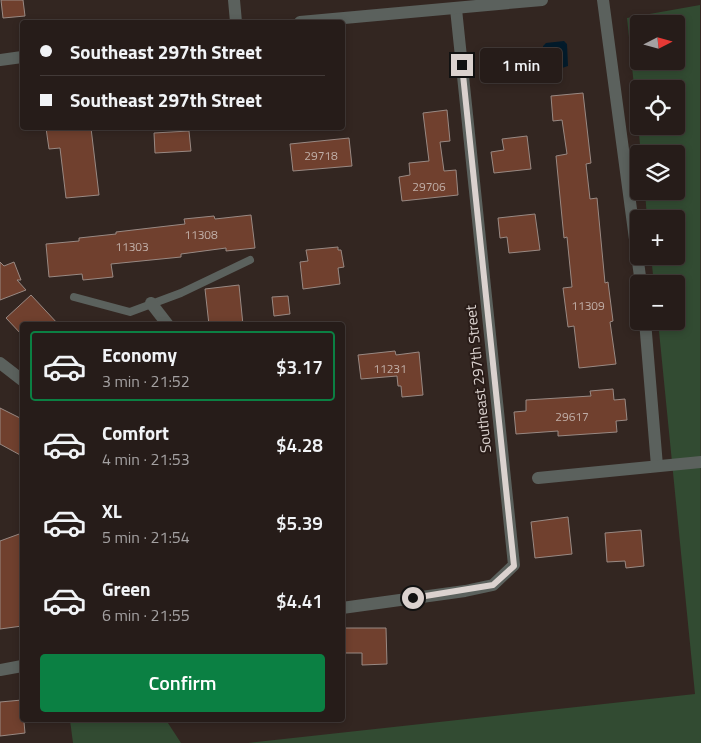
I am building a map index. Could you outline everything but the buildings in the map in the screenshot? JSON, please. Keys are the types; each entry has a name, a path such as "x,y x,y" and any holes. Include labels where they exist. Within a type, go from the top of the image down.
{"street":[{"path":"234,0 236,20"},
{"path":"324,20 542,0"},
{"path":"603,0 640,275"},
{"name":"Southeast 297th Street","path":"345,608 465,591 493,585 514,566 456,9"},
{"path":"0,60 20,57"},
{"path":"151,303 166,322"},
{"path":"646,330 657,466"},
{"path":"0,363 20,378"},
{"path":"538,478 701,462"},
{"path":"0,670 20,666"}],"lane":[{"path":"74,297 130,312 181,293 250,260"}],"green space":[{"path":"700,5 701,743 248,743 695,694 659,330 685,330 685,275 653,275 652,265 685,265 685,210 646,210 646,200 685,200 685,145 640,145 639,135 685,135 685,80 633,80 632,70 685,70 685,15 644,15"},
{"path":"630,17 630,47 627,18"},
{"path":"70,722 167,722 181,743 73,743"}],"water":[{"path":"564,41 567,44 568,66 559,69 557,81 547,81 543,46 546,43"},
{"path":"530,47 532,57 508,61 508,72 533,70 535,81 494,84 492,52"}],"route":[{"path":"413,598 493,585 514,566 462,65"}]}
